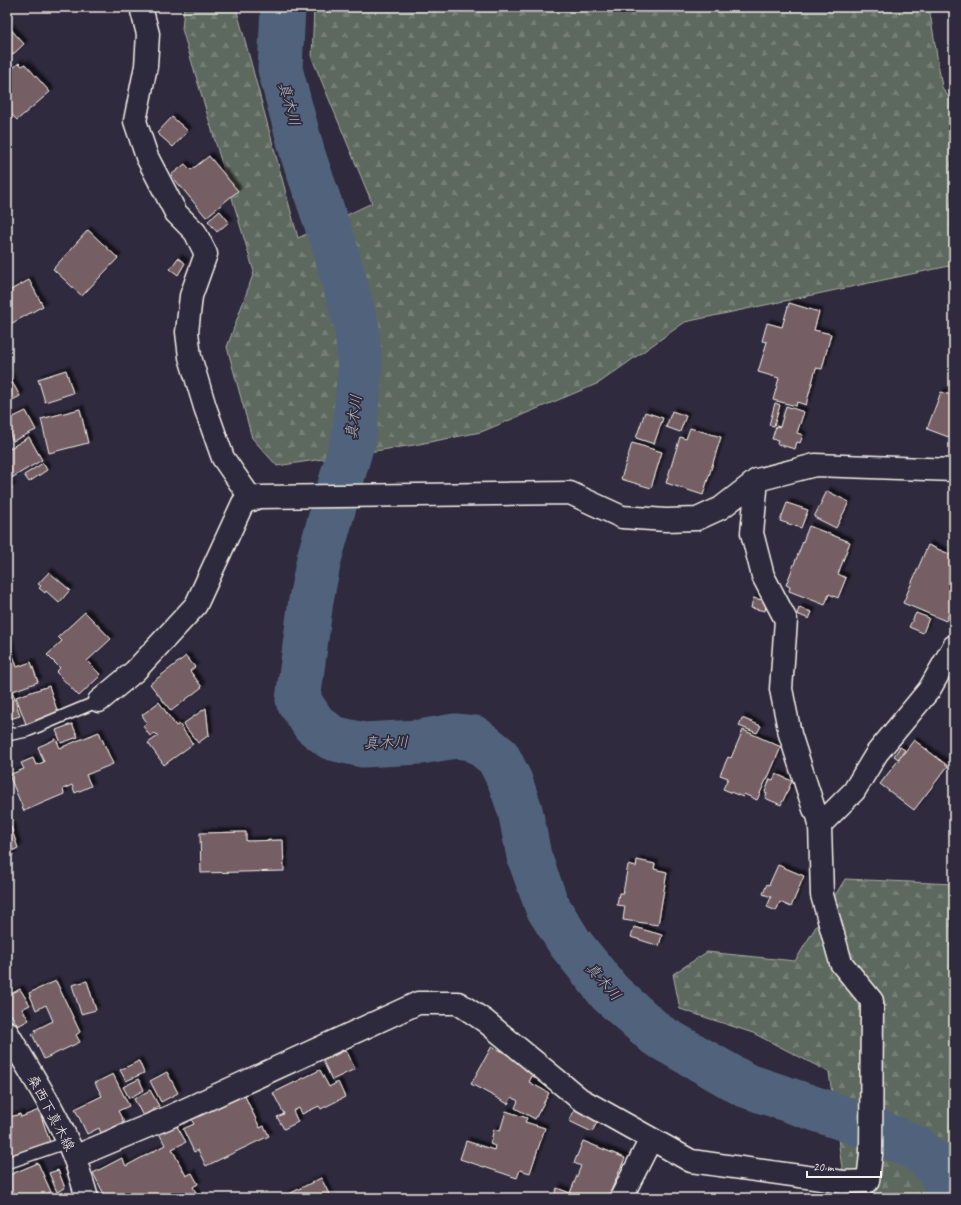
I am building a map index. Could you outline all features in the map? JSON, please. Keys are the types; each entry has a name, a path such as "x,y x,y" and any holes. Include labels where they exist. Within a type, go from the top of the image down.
{"street":[{"path":"141,7 148,34 146,66 136,121 148,157 176,213 195,232 206,254 191,296 187,332 190,357 205,407 223,458 252,500"},
{"path":"99,701 135,671 196,605 242,503 259,497 570,494 622,517 666,520 697,519 721,508 757,480 815,465 954,470"},
{"path":"71,1150 167,1118 418,1003 458,1003 485,1022 580,1099 691,1161 844,1182 868,1181 871,1154 872,1001 841,963 822,895 820,825 818,815 814,809 790,734 781,689 786,620 763,576 752,533 757,480"},
{"path":"820,825 854,791 877,753 929,690 954,646"},
{"name":"桑西下真木線","path":"7,1032 51,1109 71,1150 87,1198"},
{"path":"621,1198 651,1139"}],"lane":[{"path":"7,735 27,731 99,701"},
{"path":"7,1163 71,1150"}],"green space":[{"path":"184,7 236,7 298,238 372,203 312,58 314,7 929,7 942,87 954,106 954,265 685,322 599,383 481,432 414,445 277,466 252,438 227,347 254,272 182,29"},
{"path":"845,879 954,884 954,1198 846,1198 829,1072 753,1033 680,1009 673,974 707,952 795,961"}],"building":[{"path":"7,25 24,44 7,60"},
{"path":"19,63 22,66 25,64 50,92 17,120 12,115 7,120 7,73"},
{"path":"172,117 188,131 173,147 157,133"},
{"path":"209,156 238,191 206,217 171,175 185,164 191,170"},
{"path":"220,211 229,222 217,232 208,221"},
{"path":"88,230 118,258 82,296 53,269"},
{"path":"178,258 185,263 178,275 170,269"},
{"path":"29,280 43,306 7,326 7,292"},
{"path":"789,303 819,312 814,330 831,334 822,369 816,368 806,405 797,402 796,406 773,400 779,378 758,372 767,342 762,341 767,323 782,327"},
{"path":"66,370 73,393 45,402 38,379"},
{"path":"7,373 20,396 7,403"},
{"path":"941,392 954,396 954,439 927,429"},
{"path":"775,403 780,405 774,426 769,425"},
{"path":"786,406 804,412 797,433 803,435 800,443 797,442 795,449 777,444 778,440 772,439 776,426 780,427"},
{"path":"80,409 88,443 49,453 41,419"},
{"path":"26,411 36,430 13,441 7,429 7,420"},
{"path":"672,411 686,416 680,432 666,427"},
{"path":"645,412 663,418 654,444 636,438"},
{"path":"690,428 721,437 703,495 666,483 680,437 686,439"},
{"path":"29,437 42,460 8,480 12,488 7,491 7,450"},
{"path":"632,443 662,452 651,488 621,479"},
{"path":"43,463 47,470 29,482 24,475"},
{"path":"827,491 849,502 836,528 814,517"},
{"path":"787,503 808,510 801,528 780,521"},
{"path":"809,526 850,542 838,574 846,578 838,598 829,594 825,605 789,591 790,587 786,585"},
{"path":"928,545 954,556 954,612 950,611 946,621 903,603"},
{"path":"49,572 70,590 59,603 46,591 45,593 39,588 41,586 38,584"},
{"path":"753,598 767,601 765,611 751,608"},
{"path":"799,608 812,612 809,619 797,614"},
{"path":"85,612 111,639 87,661 101,675 79,696 56,672 60,668 47,655 62,641 58,637"},
{"path":"916,613 929,618 923,633 909,627"},
{"path":"7,638 17,667 31,662 38,682 7,693"},
{"path":"186,656 195,667 190,671 202,687 171,711 150,684"},
{"path":"49,686 58,713 26,724 16,697"},
{"path":"13,693 20,716 10,719 7,708 7,694"},
{"path":"159,702 176,726 179,724 193,744 164,765 148,743 158,736 155,733 150,736 143,726 147,723 142,715"},
{"path":"206,708 209,735 198,743 183,724"},
{"path":"742,718 761,726 757,733 739,726"},
{"path":"72,724 78,737 61,743 56,730"},
{"path":"743,730 781,747 757,800 744,794 743,797 723,789 728,778 720,775 728,757 731,758"},
{"path":"99,732 113,764 86,775 91,786 75,793 72,785 63,789 64,794 24,811 9,775 24,769 21,763 33,758 36,765 44,762 38,747 56,739 60,748"},
{"path":"914,740 948,766 914,810 880,784"},
{"path":"900,747 905,750 898,759 894,756"},
{"path":"776,774 792,781 781,805 765,798 767,793 765,792 770,779 773,780"},
{"path":"10,824 18,848 12,851 13,855 7,858 7,825"},
{"path":"246,832 246,841 283,840 284,871 201,873 200,833"},
{"path":"637,860 655,864 654,869 667,872 658,925 623,920 625,906 617,905 619,893 623,893 628,865 636,867"},
{"path":"778,865 804,876 791,907 780,902 776,911 767,907 771,897 763,894"},
{"path":"634,927 662,935 659,946 631,937"},
{"path":"56,981 80,1032 76,1035 80,1042 44,1059 32,1034 36,1032 35,1030 53,1021 46,1005 36,1010 29,993"},
{"path":"87,981 96,1010 81,1014 72,985"},
{"path":"20,989 30,1005 22,1009 29,1020 18,1026 7,1008 7,993 9,991 11,994"},
{"path":"492,1046 535,1070 529,1082 549,1093 535,1119 515,1108 518,1101 512,1097 508,1104 471,1084"},
{"path":"346,1050 355,1069 332,1080 323,1061"},
{"path":"7,1054 14,1065 7,1069"},
{"path":"139,1061 144,1073 126,1081 120,1070"},
{"path":"320,1070 329,1087 338,1082 345,1097 321,1109 319,1106 302,1114 299,1108 293,1111 298,1122 284,1129 277,1117 284,1114 273,1093"},
{"path":"167,1072 178,1093 161,1102 150,1081"},
{"path":"113,1074 129,1106 118,1111 124,1122 101,1133 99,1128 87,1134 75,1109 102,1096 95,1083"},
{"path":"139,1079 144,1090 129,1098 123,1087"},
{"path":"150,1090 159,1106 143,1116 134,1099"},
{"path":"244,1094 260,1128 264,1126 269,1136 206,1166 198,1150 194,1152 183,1129 194,1124 191,1119"},
{"path":"578,1103 601,1115 592,1132 569,1121"},
{"path":"39,1110 50,1142 7,1157 7,1118 20,1114 21,1117"},
{"path":"506,1111 527,1118 525,1122 545,1128 530,1173 520,1170 517,1178 460,1159 466,1141 494,1150 495,1146 490,1144 494,1129 500,1131"},
{"path":"174,1121 186,1142 172,1149 186,1176 192,1173 198,1184 193,1187 199,1198 168,1198 166,1195 161,1198 106,1198 93,1173 122,1158 126,1166 165,1145 157,1129"},
{"path":"583,1141 625,1158 608,1198 553,1198 557,1188 570,1193 581,1166 574,1163"},
{"path":"38,1163 51,1192 38,1198 7,1198 7,1176"},
{"path":"58,1170 65,1188 57,1192 49,1173"},
{"path":"321,1178 331,1198 281,1198"}],"waterway":[{"name":"真木川","path":"283,7 280,69 303,155 335,248 357,328 360,368 354,436 319,559 311,600 298,700 314,724 332,738 363,745 420,742 455,736 474,738 498,757 510,781 520,810 529,856 547,906 570,943 610,993 657,1035 745,1085 860,1124 918,1149 940,1170 951,1198"}]}
